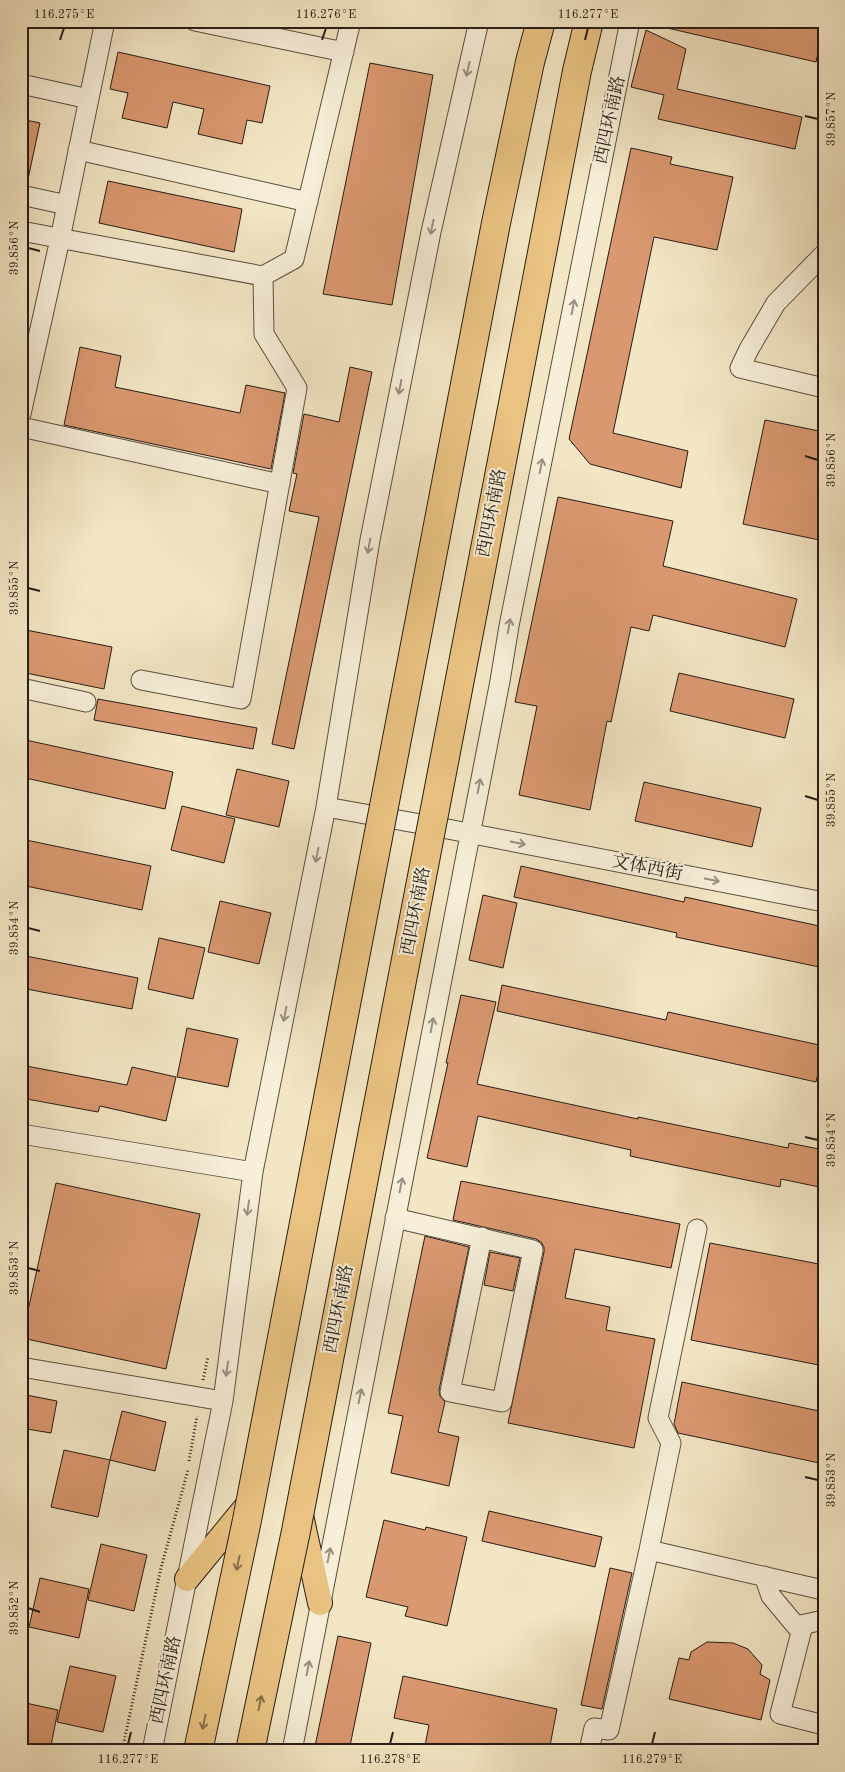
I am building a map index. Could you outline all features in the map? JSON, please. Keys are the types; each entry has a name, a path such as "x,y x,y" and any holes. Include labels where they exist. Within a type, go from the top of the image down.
{"highway":[{"name":"西四环南路","path":"250,1751 296,1531 577,71"},
{"name":"西四环南路","path":"198,1751 247,1520 496,223 520,109"}],"main road":[{"name":"西四环南路","path":"188,1579 251,1503 497,223 540,21"},
{"name":"西四环南路","path":"320,1603 300,1514 577,71 588,27"}],"street":[{"path":"21,414 60,239 105,21"},
{"path":"195,21 344,52"},
{"path":"21,231 262,276 294,259 351,21"},
{"name":"西四环南路","path":"152,1751 188,1579 222,1401 253,1172 326,807 378,501 431,232 479,21"},
{"name":"西四环南路","path":"292,1751 511,617 630,21"},
{"path":"21,84 89,99"},
{"path":"78,150 308,202"},
{"path":"21,195 67,205"},
{"path":"824,254 776,302 740,368 824,388"},
{"path":"140,680 241,699 297,388 264,334 262,276"},
{"path":"21,427 280,484"},
{"path":"21,688 86,702"},
{"name":"文体西街","path":"326,807 382,816 824,902"},
{"path":"21,1134 253,1172"},
{"path":"395,1218 482,1237 533,1250 502,1402 450,1392 482,1237"},
{"path":"589,1751 594,1728 609,1730 649,1550 671,1443 658,1418 697,1229"},
{"path":"21,1366 222,1401"},
{"path":"649,1550 823,1590 824,1586"},
{"path":"764,1576 771,1596 796,1626 819,1621 824,1623"},
{"path":"803,1625 780,1714 824,1725"}],"building":[{"path":"667,21 789,21 823,29 816,62 667,28"},
{"path":"646,30 686,49 677,89 802,117 795,149 658,119 664,95 631,87"},
{"path":"118,52 270,86 262,123 247,120 242,144 198,134 204,109 173,102 167,128 122,118 128,93 110,89"},
{"path":"370,63 433,75 392,305 323,294"},
{"path":"21,119 40,123 28,179 21,178"},
{"path":"631,148 672,157 670,164 733,177 717,250 654,237 613,433 688,451 681,488 590,464 569,439"},
{"path":"108,181 242,209 234,252 99,223"},
{"path":"80,347 121,356 115,387 240,413 246,385 285,393 271,469 64,425"},
{"path":"350,367 372,372 294,749 272,744 319,517 289,511 297,474 293,473 304,414 339,422"},
{"path":"765,420 824,432 824,541 743,524"},
{"path":"558,497 673,521 663,566 797,599 785,647 653,615 649,631 631,627 611,722 607,721 590,810 519,795 537,706 515,702"},
{"path":"21,629 112,647 104,689 21,672"},
{"path":"679,673 794,699 785,738 670,711"},
{"path":"98,699 257,728 253,749 94,720"},
{"path":"21,739 173,772 165,809 21,777"},
{"path":"237,769 289,781 279,827 226,815"},
{"path":"644,782 761,808 752,847 635,821"},
{"path":"182,806 235,819 224,863 171,850"},
{"path":"21,839 151,866 142,910 21,885"},
{"path":"521,866 684,902 685,897 824,927 824,968 676,937 677,933 514,897"},
{"path":"483,895 517,903 503,968 469,960"},
{"path":"220,901 271,913 259,964 208,952"},
{"path":"159,938 205,948 193,999 148,989"},
{"path":"21,955 138,978 132,1009 21,988"},
{"path":"502,985 666,1020 668,1012 824,1046 816,1082 497,1011"},
{"path":"461,995 496,1002 477,1084 638,1119 638,1117 788,1148 789,1143 824,1150 824,1188 781,1179 780,1187 630,1156 631,1150 478,1116 467,1167 427,1158"},
{"path":"187,1028 238,1039 228,1087 177,1077"},
{"path":"21,1065 127,1085 132,1067 176,1077 166,1121 100,1106 98,1112 21,1098"},
{"path":"461,1181 680,1224 671,1268 575,1249 565,1298 610,1307 606,1330 655,1339 634,1448 508,1423 544,1247 536,1239 453,1220"},
{"path":"56,1183 200,1214 166,1369 22,1338"},
{"path":"425,1236 469,1247 439,1390 440,1396 445,1402 438,1432 459,1437 449,1486 391,1473 403,1416 388,1413"},
{"path":"710,1243 824,1265 824,1366 691,1340"},
{"path":"490,1252 520,1258 513,1291 484,1285"},
{"path":"682,1382 824,1412 824,1464 678,1433 674,1424"},
{"path":"21,1394 57,1401 51,1433 21,1428"},
{"path":"122,1411 166,1422 155,1471 110,1460"},
{"path":"64,1450 110,1460 98,1517 51,1507"},
{"path":"489,1511 602,1537 595,1567 482,1541"},
{"path":"384,1520 425,1530 426,1527 467,1537 447,1626 405,1616 408,1607 366,1597"},
{"path":"101,1544 147,1555 134,1611 88,1600"},
{"path":"610,1568 632,1573 602,1709 581,1705"},
{"path":"40,1578 89,1589 79,1638 29,1627"},
{"path":"338,1636 371,1643 349,1751 314,1751"},
{"path":"707,1642 733,1643 748,1649 762,1665 760,1674 770,1680 761,1720 669,1699 679,1658 689,1660 691,1652"},
{"path":"70,1666 116,1676 103,1732 57,1722"},
{"path":"403,1676 557,1709 549,1751 518,1745 517,1751 424,1751 429,1725 394,1718"},
{"path":"21,1702 58,1710 50,1751 21,1751"}]}
